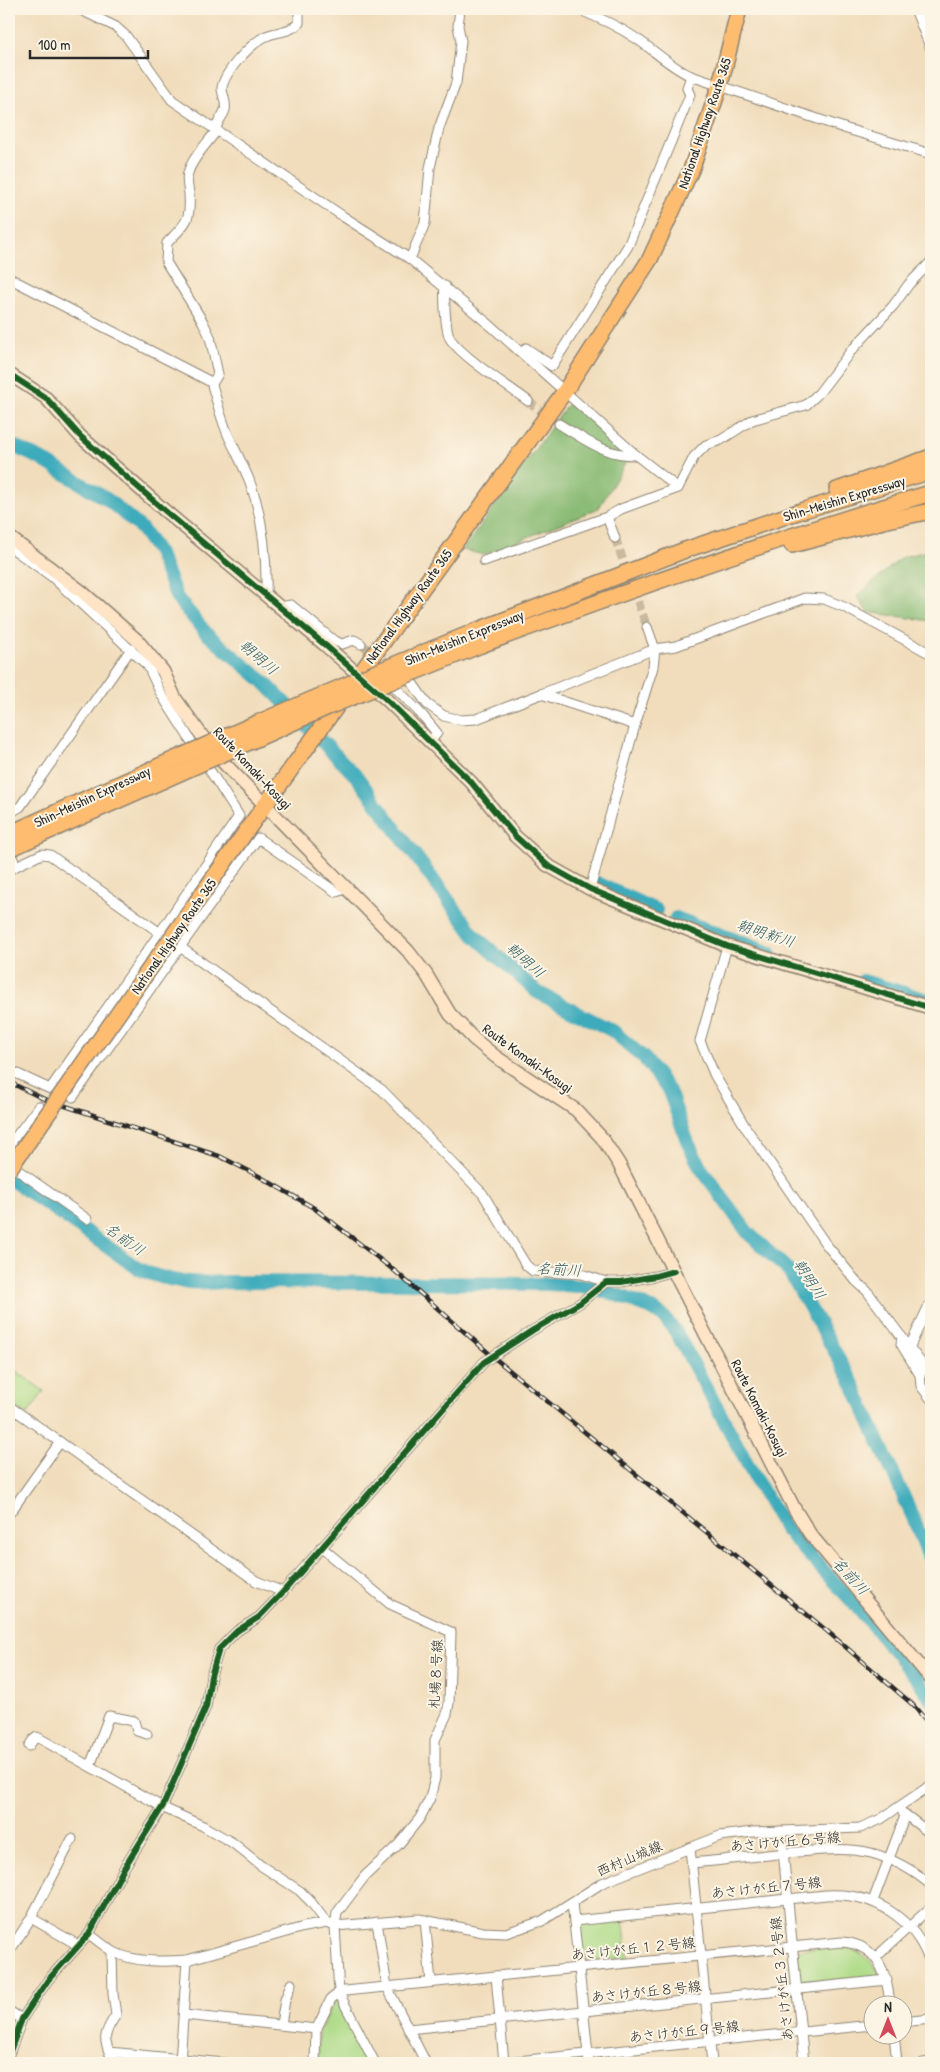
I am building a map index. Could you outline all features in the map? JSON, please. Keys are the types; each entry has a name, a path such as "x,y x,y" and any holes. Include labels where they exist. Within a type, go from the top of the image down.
{"highway":[{"name":"National Highway Route 365","path":"9,1169 274,792 565,391 650,259 691,170 720,85 739,9"},
{"path":"685,550 862,481 931,457"},
{"name":"Shin-Meishin Expressway","path":"9,834 197,748 478,638 685,550 801,511 931,471"},
{"name":"Shin-Meishin Expressway","path":"9,850 478,638 580,608 814,528 931,493"},
{"path":"580,608 826,536 931,510"}],"main road":[{"path":"9,374 46,398 87,442 358,675 471,782 530,851 547,865 590,889 727,946 931,1008"},
{"name":"Route Komaki-Kosugi","path":"9,537 74,586 138,641 163,671 175,698 216,754 408,950 426,974 450,1014 474,1039 496,1057 576,1110 602,1138 619,1164 794,1508 810,1534 931,1679"}],"street":[{"path":"79,9 116,27 126,36 172,100 410,259 445,286 636,455 678,488"},
{"path":"212,384 218,374 210,337 203,322 166,262 165,251 167,244 189,217 187,175 216,131 216,124 225,111 226,102 222,90 223,82 247,50 263,37 294,28 299,23 299,9"},
{"path":"410,259 426,223 430,168 439,128 456,83 461,41 458,26 460,9"},
{"path":"578,9 617,26 680,71 691,76 720,85 731,91 931,154"},
{"path":"916,9 931,49"},
{"path":"526,348 552,366 618,263 628,246 654,187 690,94 687,88 691,76"},
{"path":"484,561 607,517 620,509 678,488 694,457 706,445 721,440 752,420 806,405 819,393 851,351 892,306 909,284 931,262"},
{"path":"9,278 212,384 229,436 250,483 255,500 262,528 266,566 266,595"},
{"path":"445,286 444,296 450,339 466,355 528,401"},
{"path":"559,424 601,449 620,455 636,455"},
{"path":"607,517 615,538"},
{"path":"9,546 51,576 148,666 161,694 239,816 50,1090 9,1070"},
{"path":"430,742 436,733 423,716 385,678 387,663 411,681 427,704 444,716 461,720 476,719 654,649 676,646 805,598 824,599 844,607 931,654"},
{"path":"280,607 291,605 333,640 342,644 354,640 361,644"},
{"path":"590,889 653,667 654,649 647,627"},
{"path":"9,813 20,807 131,649"},
{"path":"541,694 635,725"},
{"path":"73,1097 258,838 336,892 348,888"},
{"path":"9,850 12,868 42,854 50,855 159,934 382,1090 483,1194 526,1265 533,1271 581,1274 604,1283 621,1282 674,1271"},
{"path":"727,946 700,1041 715,1076 746,1128 825,1243 856,1281 867,1291 931,1376"},
{"path":"9,1146 39,1106"},
{"path":"9,1163 87,1219"},
{"path":"9,2054 22,2020 48,1980 88,1934 124,1868 163,1806 206,1707 219,1649 237,1632 260,1617 484,1362 533,1330 580,1303 604,1283"},
{"path":"910,1346 931,1301"},
{"path":"902,1337 900,1344 920,1375 921,1386 931,1399"},
{"path":"9,1406 256,1581 282,1592"},
{"path":"9,1514 60,1442"},
{"name":"札場８号線","path":"321,1547 390,1604 451,1632 450,1703 435,1740 435,1778 430,1798 420,1818 400,1844 373,1867 355,1887 331,1924"},
{"path":"90,1766 110,1716 134,1721 137,1731 147,1734"},
{"path":"29,1746 37,1737 233,1843 260,1865 300,1891 331,1924 339,1993 375,2063"},
{"name":"西村山城線","path":"88,1934 112,1951 128,1958 162,1961 187,1960 304,1927 331,1924 425,1920 483,1932 506,1933 542,1921 602,1884 720,1836 781,1831 860,1828 881,1819 931,1785"},
{"path":"898,1807 905,1816 931,1834"},
{"path":"873,1901 905,1816"},
{"name":"あさけが丘３２号線","path":"781,1831 804,2063"},
{"path":"9,1952 31,1918 72,1839"},
{"path":"690,1848 712,2063"},
{"name":"あさけが丘６号線","path":"692,1864 783,1854 847,1850 870,1853 889,1859 911,1870 931,1884"},
{"name":"あさけが丘７号線","path":"574,1921 787,1899 838,1895 856,1896 873,1901 892,1912 909,1927 924,1946 931,1965"},
{"path":"572,1903 588,2059"},
{"path":"875,1958 931,1907"},
{"path":"31,1918 78,1945"},
{"path":"425,1920 431,1982"},
{"path":"378,1922 387,1987 426,2063"},
{"name":"あさけが丘１２号線","path":"339,1993 831,1942 859,1946 875,1958 887,1980 889,1994"},
{"path":"112,1951 113,1994 116,2015 105,2034 104,2041 114,2063"},
{"path":"180,2061 187,1960"},
{"path":"496,1976 501,2063"},
{"name":"あさけが丘８号線","path":"408,2029 887,1980"},
{"path":"281,2024 285,2000 291,1984"},
{"path":"315,2063 317,2029 331,1999 339,1993"},
{"path":"9,2011 22,2020"},
{"path":"184,2015 317,2029"},
{"path":"912,2021 931,2019"},
{"name":"あさけが丘９号線","path":"501,2063 588,2059 711,2042 862,2026"},
{"path":"895,2044 897,2063"},
{"path":"109,2052 180,2061 224,2063"},
{"path":"923,2063 931,2062"}],"green space":[{"path":"570,401 614,437 626,462 599,508 484,555 463,550"},
{"path":"931,550 931,621 867,612 857,596 902,557"},
{"path":"9,1366 44,1391 27,1415 9,1403"},
{"path":"623,1919 628,1958 584,1962 581,1960 578,1926 580,1923"},
{"path":"837,1946 857,1951 863,1955 873,1964 881,1976 879,1979 801,1987 798,1985 795,1952 797,1950"},
{"path":"336,1999 369,2063 318,2063 319,2032"}],"waterway":[{"name":"朝明川","path":"9,444 41,459 108,500 141,528 158,552 177,598 206,633 264,682 357,777 474,935 537,992 613,1031 645,1059 669,1091 688,1143 700,1167 748,1233 789,1271 851,1380 912,1515 931,1563"},
{"name":"朝明新川","path":"595,882 656,910"},
{"name":"朝明新川","path":"676,918 770,953"},
{"name":"朝明新川","path":"863,981 931,1001"},
{"name":"名前川","path":"9,1178 139,1269 160,1277 202,1283 549,1284 590,1287 626,1298 652,1309 663,1316 676,1332 785,1529 861,1611 919,1681 931,1699"}],"tunnel":[{"path":"528,401 559,424"},
{"path":"615,538 647,627"},
{"path":"361,644 387,663"}],"railway":[{"path":"9,1082 44,1099 219,1156 257,1175 314,1208 396,1272 492,1356 827,1631 912,1704 931,1726"}],"cycle path":[{"path":"9,374 46,398 80,436 388,701 471,782 515,836 547,865 590,889 727,946 931,1008"},
{"path":"9,2054 22,2019 48,1980 89,1934 124,1868 163,1806 206,1707 211,1676 219,1649 237,1631 259,1617 283,1592 484,1362 533,1330 580,1303 606,1282 621,1282 674,1271"}]}
